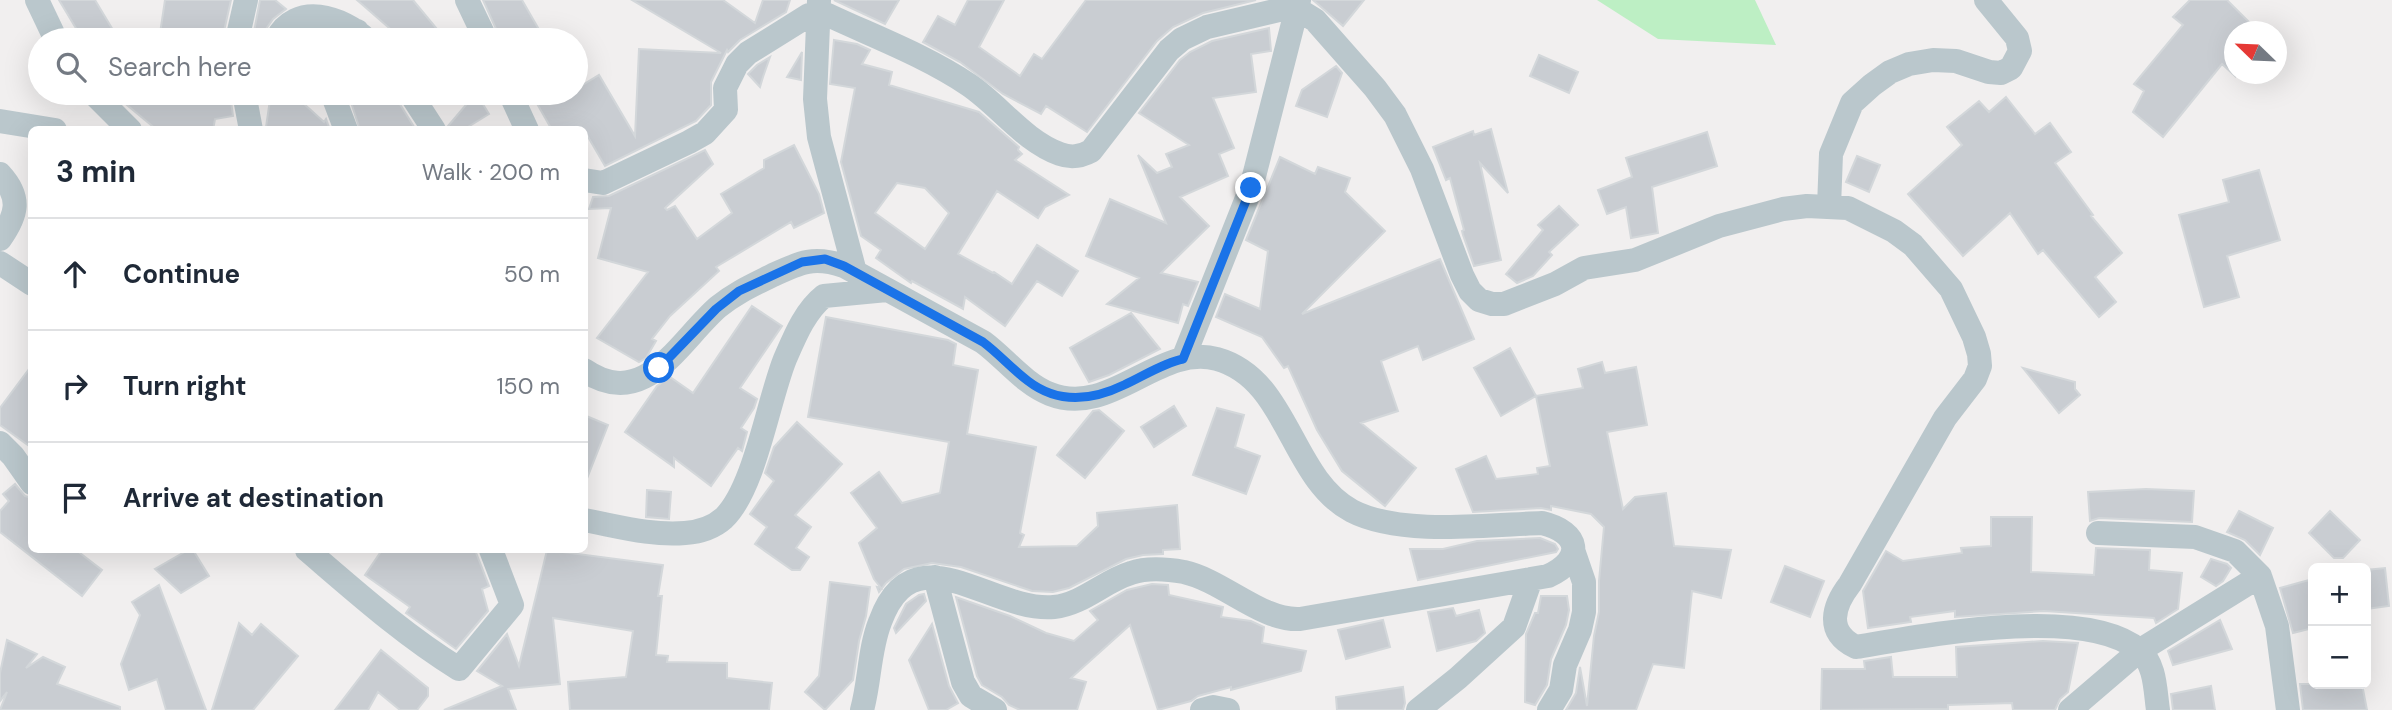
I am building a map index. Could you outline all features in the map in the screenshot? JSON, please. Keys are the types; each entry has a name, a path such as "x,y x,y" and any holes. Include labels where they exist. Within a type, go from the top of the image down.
{"street":[{"path":"20,0 46,28"},
{"path":"37,0 50,28"},
{"path":"240,28 246,0"},
{"path":"467,0 480,28"},
{"path":"1829,207 1831,154 1852,103 1872,85 1890,72 1909,64 1933,60 1956,61 1989,72 2001,73 2011,68 2020,51 2017,38 1986,0"},
{"path":"1298,5 1315,20 1376,88 1395,115 1422,169 1462,275 1470,291 1479,300 1504,304 1555,284 1584,268 1635,260 1719,226 1783,209 1807,206 1848,208 1894,231 1913,245 1951,289 1966,317 1979,354 1980,366 1975,379 1945,418 1850,584 1839,597 1834,609 1840,634 1846,642 1856,646 1972,628 2047,626 2101,632 2139,651 2149,664 2154,676 2158,710"},
{"path":"819,7 828,15 948,73 982,95 1021,131 1058,153 1073,157 1091,151 1169,50 1182,39 1207,27 1298,5"},
{"path":"1183,359 1251,188 1298,5"},
{"path":"588,181 603,183 705,133 726,110 725,88 737,64 748,53 819,7"},
{"path":"819,7 815,99 819,137 855,272"},
{"path":"286,28 300,17 318,16 335,20 348,28"},
{"path":"105,105 126,126"},
{"path":"247,105 251,126"},
{"path":"253,126 257,105"},
{"path":"337,105 344,126"},
{"path":"418,105 431,126"},
{"path":"516,105 525,126"},
{"path":"0,121 31,126"},
{"path":"0,174 9,184 16,202 12,222 0,239"},
{"path":"588,372 602,381 622,384 642,379 659,368 716,309 739,291 802,262 825,259 855,272 983,342 1027,380 1049,394 1066,398 1086,398 1109,393 1183,359 1214,358 1233,365 1250,378 1280,414 1312,472 1337,500 1352,511 1377,520 1407,525 1542,523 1555,526 1567,534 1574,545 1584,582 1584,612 1566,665 1561,690 1549,710"},
{"path":"0,262 28,281"},
{"path":"588,521 672,534 714,526 725,517 740,497 779,376 806,315 824,296 833,293 888,290"},
{"path":"0,443 28,477"},
{"path":"2098,533 2195,537 2235,551 2260,576 2277,626 2288,710"},
{"path":"310,553 388,620 423,647 459,669 512,605 492,553"},
{"path":"862,710 878,624 887,605 905,583 918,578 953,580 1034,607 1053,607 1083,598 1131,573 1154,569 1177,571 1198,575 1219,584 1271,614 1287,619 1548,576 1559,571 1574,553"},
{"path":"2070,710 2139,651 2260,576"},
{"path":"935,577 963,682 971,696 995,710"},
{"path":"1418,710 1458,678 1514,626 1531,579"},
{"path":"1202,710 1213,707 1227,710"}],"green space":[{"path":"1597,0 1755,0 1776,45 1658,39"}],"building":[{"path":"59,0 95,0 112,28 76,28"},
{"path":"165,0 231,0 225,28 161,28"},
{"path":"260,0 275,0 286,9 267,28 255,28"},
{"path":"357,0 413,0 436,28 389,28"},
{"path":"483,0 522,0 538,28 496,28"},
{"path":"632,0 723,0 755,23 763,0 790,0 786,12 740,40 728,52 727,50 711,82 711,105 696,121 605,166 588,137 588,126 550,126 538,105 588,105 588,82 599,75 635,136 639,49 721,53"},
{"path":"834,0 899,0 885,24"},
{"path":"968,0 1004,0 979,47 1020,76 1034,54 1042,59 1086,0 1256,0 1203,13 1173,27 1157,41 1087,132 1046,106 1041,114 1003,94 960,62 923,42 938,16 955,25"},
{"path":"1313,0 1364,0 1343,26"},
{"path":"2190,0 2227,0 2248,21 2224,21 2224,66 2222,64 2163,137 2133,112 2144,91 2134,84 2183,25 2173,17"},
{"path":"1269,28 1271,51 1251,54 1256,92 1213,98 1234,148 1219,154 1228,176 1180,197 1209,226 1161,273 1198,282 1188,306 1183,304 1178,323 1107,304 1139,278 1086,256 1110,199 1166,223 1138,155 1157,173 1172,167 1166,154 1189,145 1139,113 1180,60 1190,52 1212,41"},
{"path":"834,40 857,44 870,50 862,64 892,72 889,85 979,112 1019,147 1018,150 1022,154 1015,160 1069,195 1045,207 1038,218 997,191 958,254 1012,284 1037,245 1078,271 1062,296 1037,281 1005,326 965,297 963,309 912,281 911,283 876,258 881,250 861,236 841,162 855,88 830,84","holes":["897,183 925,188 949,213 925,249 875,213"]},
{"path":"802,52 801,80 787,77"},
{"path":"1539,55 1578,72 1569,93 1530,76"},
{"path":"770,57 760,87 748,74"},
{"path":"1336,66 1342,73 1327,117 1296,106 1302,90"},
{"path":"2006,97 2035,134 2050,123 2071,152 2055,163 2093,215 2091,216 2122,253 2095,277 2116,302 2099,317 2043,250 2038,254 2010,213 1963,256 1908,194 1962,145 1947,127 1979,101 1989,112"},
{"path":"127,105 232,105 233,116 215,119 214,126 152,126"},
{"path":"269,105 305,105 324,122 326,119 329,126 266,126"},
{"path":"352,105 400,105 414,126 359,126"},
{"path":"466,105 483,105 489,114 470,126 448,126"},
{"path":"1491,129 1508,193 1480,163 1501,260 1474,266 1463,235 1450,178 1446,180 1433,147 1473,131 1474,135"},
{"path":"1707,132 1717,166 1652,187 1658,233 1631,238 1626,207 1607,214 1598,190 1632,177 1626,158"},
{"path":"794,145 819,194 824,213 794,228 791,222 716,267 719,271 670,316 652,339 656,341 646,358 639,362 597,338 648,272 598,258 611,208 589,209 593,197 609,196 705,150 713,164 665,208 667,210 675,206 697,239 732,213 721,194 764,168 764,160"},
{"path":"1857,156 1880,165 1869,192 1846,182"},
{"path":"1280,157 1315,174 1318,167 1350,178 1345,192 1385,231 1302,314 1440,259 1474,339 1423,360 1418,346 1381,361 1398,411 1361,423 1416,468 1385,506 1342,471 1317,430 1288,366 1284,368 1262,337 1216,317 1225,294 1260,309 1268,251 1246,240"},
{"path":"2259,170 2280,240 2227,256 2239,297 2204,307 2179,215 2229,202 2223,180"},
{"path":"1559,206 1578,225 1549,252 1552,255 1533,276 1517,283 1506,274 1543,230 1538,225"},
{"path":"752,306 782,326 740,388 757,399 741,428 747,432 742,451 738,448 711,486 674,458 674,467 625,432 657,386 670,377 693,393"},
{"path":"1131,313 1160,349 1089,382 1070,348"},
{"path":"826,317 948,340 956,344 953,365 978,370 967,434 1036,447 1020,533 1024,535 1019,547 1077,546 1098,526 1097,513 1177,505 1180,549 1163,550 1163,554 1126,559 1069,588 1053,592 1032,591 961,567 932,563 904,569 879,592 877,587 881,588 874,579 859,543 877,528 851,493 879,472 902,503 940,493 949,442 808,417"},
{"path":"1510,348 1536,396 1501,416 1474,368"},
{"path":"1602,362 1605,373 1636,367 1647,425 1607,432 1623,509 1635,497 1666,493 1674,546 1731,550 1721,598 1692,591 1684,668 1653,664 1636,710 1566,710 1576,693 1580,667 1587,706 1599,612 1604,527 1591,514 1551,506 1551,510 1541,508 1473,512 1456,469 1486,456 1496,479 1538,474 1537,468 1550,466 1536,396 1583,388 1578,369"},
{"path":"2023,368 2075,382 2075,389 2080,395 2059,413"},
{"path":"28,370 28,445 0,425 0,408"},
{"path":"1174,406 1186,426 1154,447 1141,427"},
{"path":"1217,408 1244,415 1235,447 1260,456 1246,494 1193,475"},
{"path":"1099,410 1124,431 1085,478 1057,455 1093,411"},
{"path":"588,417 608,425 588,476"},
{"path":"797,422 842,464 795,515 811,527 796,548 809,557 800,570 792,570 755,544 767,527 750,514 774,481 765,473 774,447"},
{"path":"15,484 28,497 28,553 80,553 102,570 82,596 0,532 0,511 9,501 3,494"},
{"path":"2146,489 2194,491 2192,522 2099,518 2090,521 2088,492"},
{"path":"647,490 671,492 669,519 646,517"},
{"path":"2239,511 2273,528 2260,555 2245,540 2227,532"},
{"path":"2330,511 2360,540 2343,558 2334,558 2309,533"},
{"path":"1991,517 2032,517 2031,572 2094,575 2096,548 2150,550 2149,570 2182,573 2178,609 2156,623 2154,618 2044,611 1955,617 1955,611 1910,617 1911,622 1868,628 1863,591 1886,551 1903,561 1962,553 1961,548 1991,546"},
{"path":"1540,538 1555,544 1558,549 1556,552 1418,580 1410,549 1443,549 1477,541"},
{"path":"183,553 195,553 209,576 181,593 155,569"},
{"path":"380,553 476,553 489,586 482,589 488,611 456,649 406,613 410,607 365,575"},
{"path":"546,553 570,553 663,565 658,596 662,596 656,655 668,656 667,662 727,663 727,678 772,683 769,710 570,710 568,682 626,677 633,631 553,618 560,684 508,689 516,710 444,710 502,686 477,671 507,634 519,666"},
{"path":"2211,559 2231,568 2223,581 2216,586 2201,577"},
{"path":"1785,566 1824,581 1810,617 1771,602"},
{"path":"2385,568 2389,606 2371,608 2371,569"},
{"path":"2308,580 2308,629 2293,633 2280,588"},
{"path":"830,582 870,587 853,680 825,710 805,692 819,676"},
{"path":"1152,584 1168,585 1169,595 1223,607 1221,617 1251,621 1264,627 1262,643 1306,651 1301,671 1198,696 1191,701 1158,710 1130,625 1071,678 1086,682 1077,710 1020,710 982,685 977,676 956,597 1010,616 1046,633 1074,641 1098,620 1090,611 1127,590"},
{"path":"159,585 206,710 166,710 157,679 129,690 121,664 140,615 132,602"},
{"path":"924,594 926,601 896,633 894,628 906,604"},
{"path":"1541,596 1567,596 1569,610 1566,625 1551,659 1547,685 1535,705 1525,702 1526,634 1535,613 1538,613"},
{"path":"1453,608 1456,616 1479,610 1485,633 1476,641 1437,651 1428,612"},
{"path":"1383,620 1390,647 1346,659 1338,630"},
{"path":"2220,620 2232,649 2173,665 2168,651"},
{"path":"239,623 252,635 261,624 298,656 253,710 212,710"},
{"path":"932,624 949,686 958,703 946,710 929,710 909,660"},
{"path":"7,640 37,654 26,668 43,657 65,667 57,684 120,707 120,710 0,710 7,692 0,701 0,673"},
{"path":"2043,641 2078,643 2068,692 2060,699 2055,710 2013,710 2012,703 1948,705 1948,709 1821,710 1822,669 1865,669 1864,661 1891,657 1893,677 1957,677 1956,647"},
{"path":"381,650 428,688 428,696 417,710 400,710 378,692 368,710 335,710"},
{"path":"2300,684 2308,684 2308,689 2363,689 2367,710 2303,710"},
{"path":"2211,686 2215,710 2173,710 2171,694"},
{"path":"1403,687 1403,710 1337,710 1336,697"}],"route":[{"path":"659,368 716,309 739,291 802,262 825,259 844,266 983,342 1027,380 1049,394 1066,398 1086,398 1109,393 1183,359 1251,188"}]}
